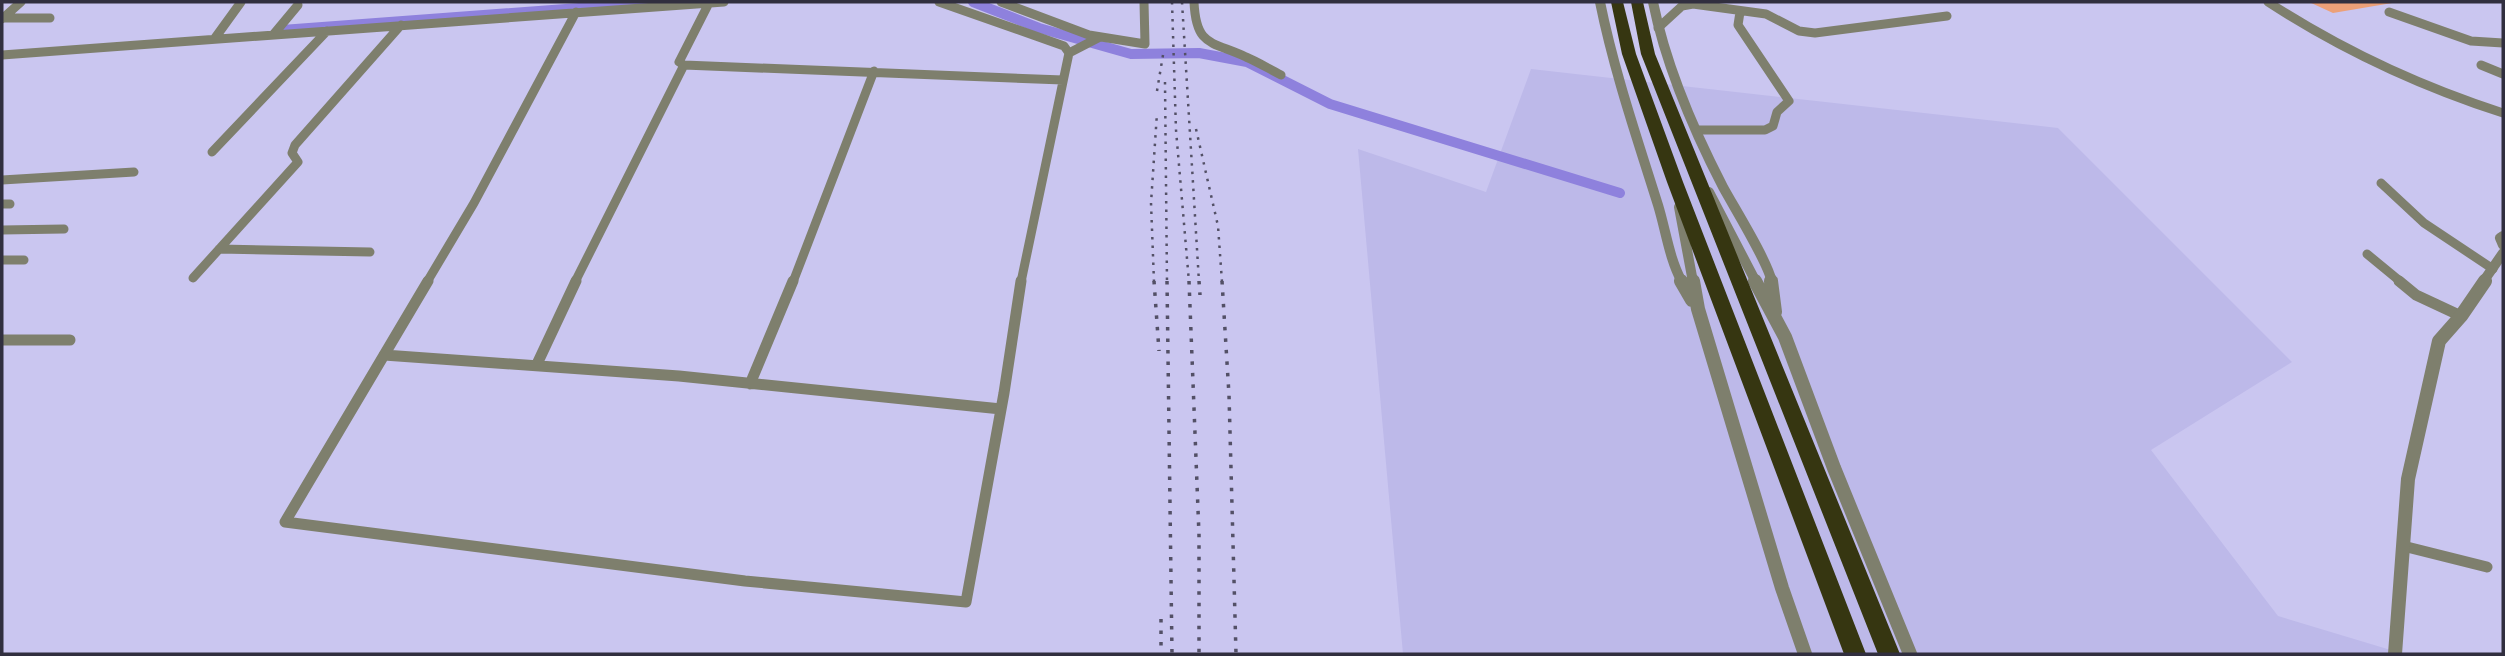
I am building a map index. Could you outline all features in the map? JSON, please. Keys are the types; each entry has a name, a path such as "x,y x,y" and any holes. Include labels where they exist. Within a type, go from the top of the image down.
{"highway":[{"path":"1616,2 1629,54 1675,183 1855,654"},
{"path":"1636,2 1648,54 1889,654"}],"street":[{"path":"2,18 21,2"},
{"path":"215,38 241,2"},
{"path":"2,55 724,2"},
{"path":"576,12 474,202 285,522 745,581 966,602 1001,409 1025,254 1069,53 1064,46 939,2"},
{"path":"1001,2 1044,20 1100,37 1144,44 1143,2"},
{"path":"1194,2 1195,22 1207,42 1245,56 1281,75"},
{"path":"1600,2 1611,56 1662,218 1673,265 1698,309"},
{"path":"1653,2 1670,65 1712,165 1770,278 1776,318"},
{"path":"2268,2 2353,55 2409,80 2503,113"},
{"path":"709,3 679,62 684,65 798,66 1063,80"},
{"path":"1658,28 1682,6 1693,4 1766,14 1799,31 1815,33 1947,16"},
{"path":"272,35 298,5"},
{"path":"1698,130 1765,130 1773,126 1777,112 1789,101 1738,25 1740,12"},
{"path":"2389,12 2471,41 2503,43"},
{"path":"2,18 50,18"},
{"path":"193,278 298,162 292,153 295,145 401,25"},
{"path":"212,152 327,32"},
{"path":"1069,53 1100,37"},
{"path":"537,364 604,220 684,65"},
{"path":"2481,65 2503,74"},
{"path":"750,384 874,71"},
{"path":"1690,158 1776,318 1910,654"},
{"path":"2,180 134,172"},
{"path":"1675,183 1698,309 1782,588 1805,654"},
{"path":"2381,183 2424,223 2493,269"},
{"path":"2,230 64,229"},
{"path":"2503,236 2500,238 2503,244"},
{"path":"219,249 370,252"},
{"path":"2395,654 2408,479 2439,341 2460,316 2503,253"},
{"path":"2367,254 2416,295 2460,316"},
{"path":"2,260 24,260"},
{"path":"2,340 70,340"},
{"path":"384,355 537,364 1001,409"},
{"path":"2403,547 2487,566"}],"shaded area":[{"path":"2309,2 2398,2 2333,13"},
{"path":"1531,69 2058,128 2292,362 2151,450 2278,616 2404,654 1403,654 1358,149 1486,192"}],"waterway":[{"path":"282,30 660,2"},
{"path":"973,2 1039,28 1131,54 1199,53 1247,62 1330,104 1620,193"}],"railway":[{"path":"1172,2 1176,130 1189,282"},
{"path":"1182,2 1199,282"},
{"path":"1157,91 1164,49"},
{"path":"1165,82 1167,282"},
{"path":"1154,282 1151,203 1157,113"},
{"path":"1196,129 1218,226 1222,282"},
{"path":"1154,281 1159,351"},
{"path":"1167,281 1172,654"},
{"path":"1189,281 1199,535 1199,654"},
{"path":"1199,281 1200,295"},
{"path":"1222,281 1229,395 1236,654"},
{"path":"1161,619 1161,654"}]}
